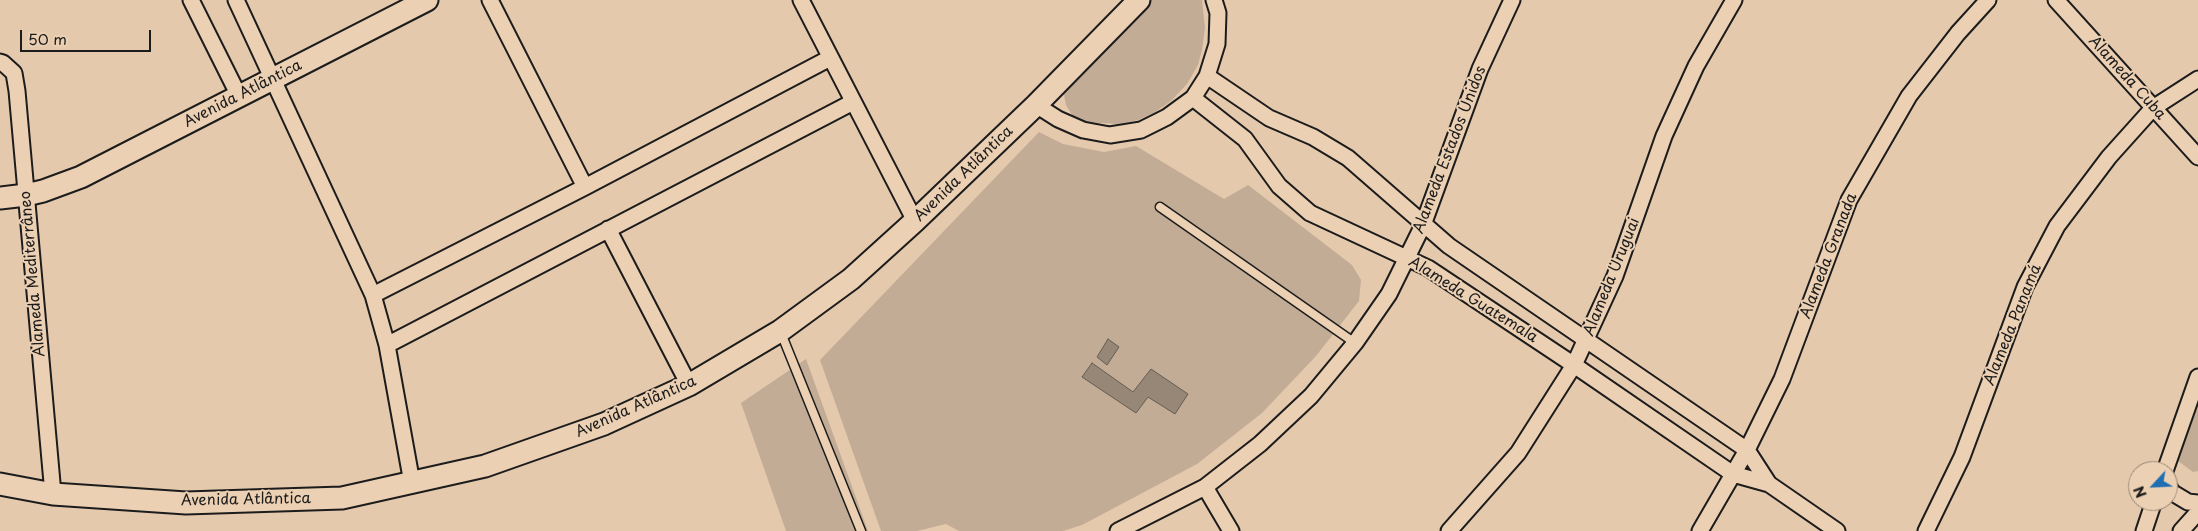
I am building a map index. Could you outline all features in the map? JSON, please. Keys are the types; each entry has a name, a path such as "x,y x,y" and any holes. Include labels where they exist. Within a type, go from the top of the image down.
{"street":[{"path":"191,0 239,96"},
{"path":"236,0 274,78 373,295 387,345 412,483"},
{"name":"Avenida Atlântica","path":"0,198 26,196 81,177 427,0"},
{"path":"490,0 585,187"},
{"path":"801,0 915,221"},
{"name":"Avenida Atlântica","path":"0,484 52,494 186,502 342,498 484,466 594,427 689,385 780,331 851,279 915,221 1036,105 1139,0"},
{"path":"1036,105 1058,119 1083,130 1110,135 1142,130 1167,118 1192,98 1207,76 1217,44 1218,13 1214,0"},
{"name":"Alameda Estados Unidos","path":"1118,531 1205,487 1260,444 1311,396 1355,343 1388,294 1423,225 1480,69 1512,0"},
{"name":"Alameda Uruguai","path":"1449,531 1518,453 1574,365 1615,276 1664,136 1696,66 1734,0"},
{"name":"Alameda Granada","path":"1700,531 1747,450 1782,379 1849,200 1909,96 1958,33 1988,0"},
{"name":"Alameda Cuba","path":"2056,0 2198,157"},
{"path":"373,295 585,187 830,58"},
{"name":"Alameda Mediterrâneo","path":"0,62 14,73 17,91 52,494"},
{"name":"Alameda Guatemala","path":"1207,76 1269,118 1313,137 1348,158 1449,246 1747,450 1769,484"},
{"name":"Alameda Panamá","path":"1926,531 1962,457 2025,287 2057,226 2109,157 2153,108 2198,79"},
{"name":"Alameda Guatemala","path":"1192,98 1245,139 1279,186 1310,212 1428,268 1733,474 1769,484 1837,531"},
{"path":"387,345 853,102"},
{"path":"608,229 689,385"},
{"path":"2169,461 2198,377"},
{"path":"1205,487 1231,531"},
{"path":"2178,496 2188,502 2198,503"},
{"path":"2144,531 2151,511"},
{"path":"2181,531 2198,512"}],"lane":[{"path":"1160,208 1355,343"},
{"path":"780,331 861,531"}],"shaded area":[{"path":"1145,0 1202,0 1205,28 1198,65 1187,84 1171,101 1155,112 1138,120 1118,124 1083,122 1072,115 1066,105 1065,86"},
{"path":"1039,132 1063,144 1104,152 1136,146 1224,199 1248,185 1352,265 1361,280 1359,301 1316,356 1262,413 1197,464 1082,525 1063,531 959,531 946,524 917,531 881,531 820,360"},
{"path":"1108,339 1119,347 1107,365 1097,357"},
{"path":"806,359 868,531 786,531 741,403"},
{"path":"1092,363 1133,392 1151,369 1188,394 1175,414 1148,397 1136,413 1082,377"},
{"path":"2198,380 2198,471 2193,472 2178,461 2176,441"}]}
